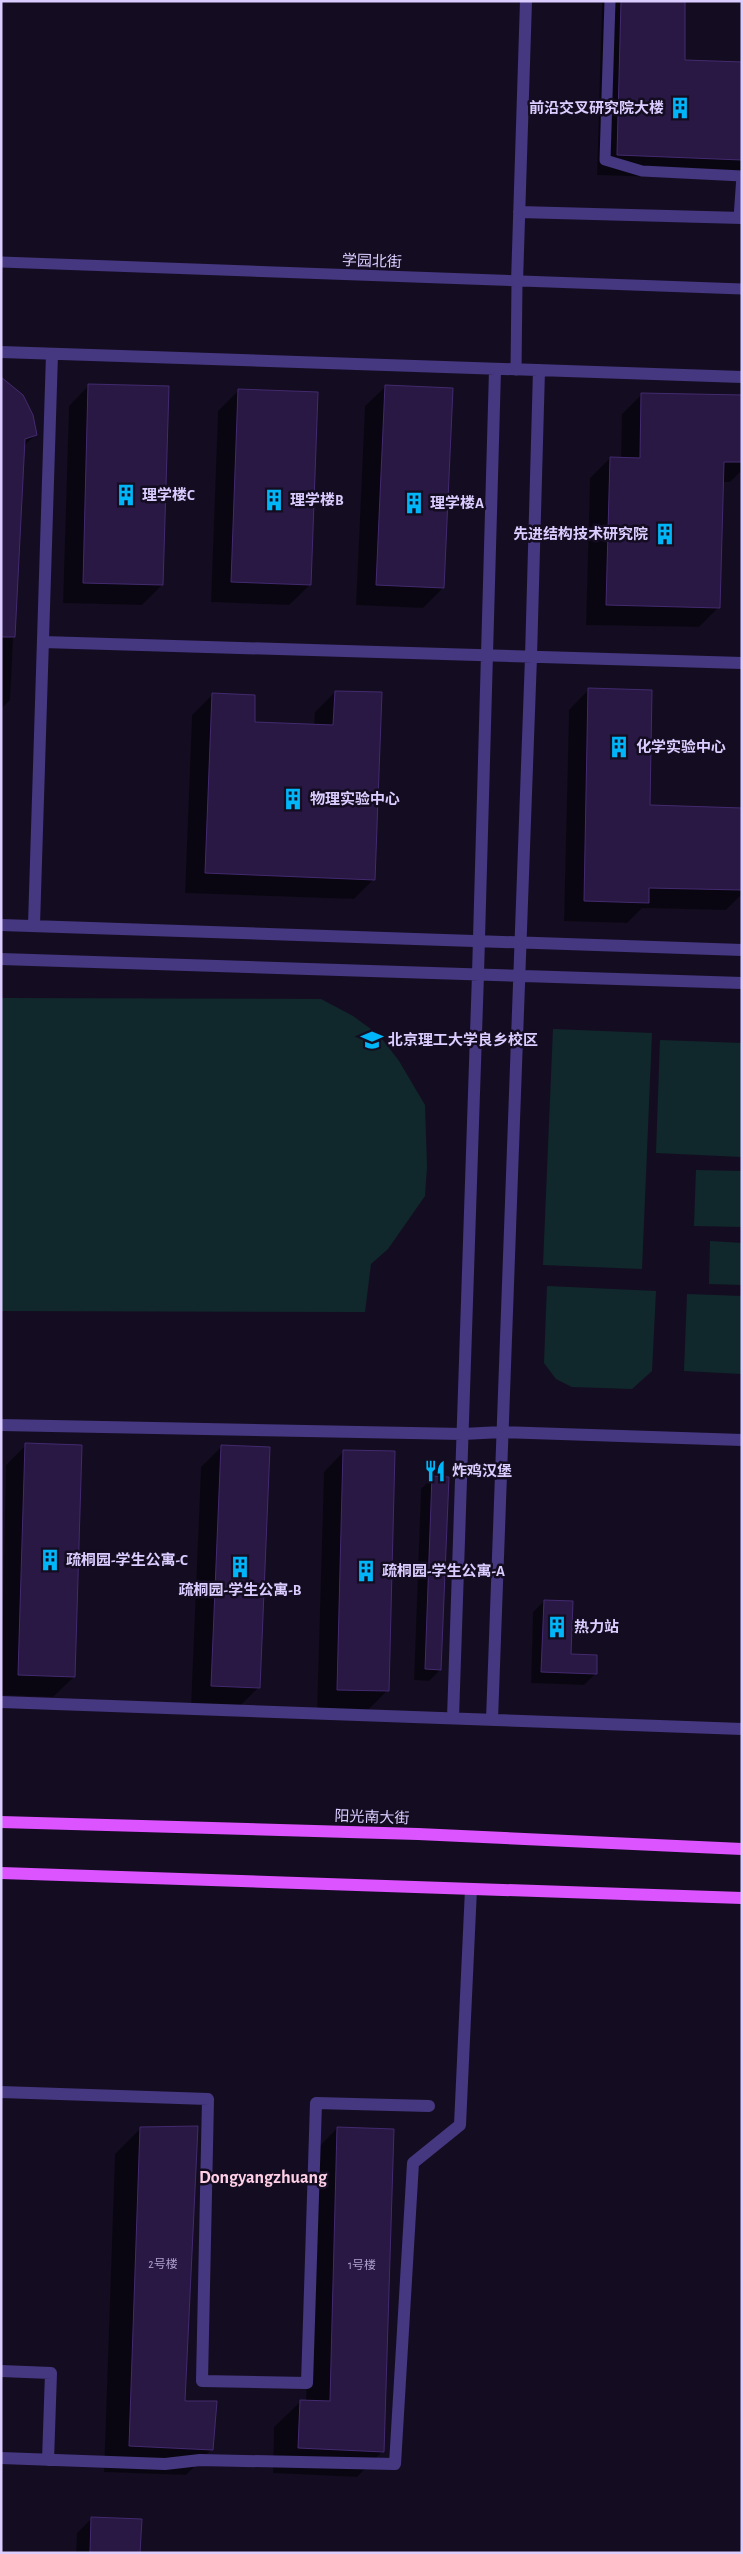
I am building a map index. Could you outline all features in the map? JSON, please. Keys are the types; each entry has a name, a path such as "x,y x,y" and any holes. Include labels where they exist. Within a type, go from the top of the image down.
{"main road":[{"name":"阳光南大街","path":"1,1822 418,1834 742,1850"},
{"path":"1,1873 742,1898"}],"street":[{"path":"517,282 526,1"},
{"path":"519,212 740,218"},
{"path":"1,352 742,377"},
{"path":"34,925 52,354"},
{"path":"453,1718 488,655 495,370"},
{"path":"492,1720 531,657 539,370"},
{"path":"42,642 742,663"},
{"path":"1,925 520,941 742,950"},
{"path":"1,958 742,983"},
{"path":"1,1425 462,1434 502,1432 742,1440"},
{"path":"1,1702 742,1729"},
{"path":"1,2458 164,2464 200,2460 395,2464 413,2162 460,2125 471,1889"},
{"path":"1,2092 208,2099 202,2381 307,2384 316,2103 429,2106"},
{"path":"1,2371 51,2373 48,2460"}],"lane":[{"path":"610,1 605,160 642,171 742,176 740,218"},
{"name":"学园北街","path":"1,262 742,289"},
{"path":"516,370 517,282"}],"green space":[{"path":"1,998 321,999 353,1016 379,1035 399,1061 425,1105 427,1167 425,1196 388,1249 371,1264 365,1312 1,1311"},
{"path":"553,1029 652,1033 642,1269 543,1265"},
{"path":"660,1040 742,1043 742,1157 656,1153"},
{"path":"696,1170 742,1171 742,1227 694,1226"},
{"path":"710,1241 742,1243 742,1285 709,1284"},
{"path":"547,1286 656,1291 652,1371 632,1389 572,1387 556,1379 544,1363"},
{"path":"687,1294 742,1296 742,1374 684,1371"}],"building":[{"name":"前沿交叉研究院大楼","path":"621,1 685,1 685,60 742,62 742,160 617,155"},
{"path":"1,377 23,395 33,415 37,435 25,439 15,637 1,637"},
{"name":"理学楼C","path":"88,384 169,386 163,585 83,583"},
{"name":"理学楼A","path":"385,385 453,388 444,588 376,585"},
{"name":"理学楼B","path":"238,389 318,392 311,585 231,582"},
{"name":"先进结构技术研究院","path":"641,393 742,395 742,462 724,462 720,608 606,605 610,457 640,458"},
{"name":"化学实验中心","path":"588,688 652,690 650,805 742,808 742,890 649,888 649,903 584,901"},
{"name":"物理实验中心","path":"335,691 382,692 375,880 205,873 212,693 255,695 255,722 333,725"},
{"name":"疏桐园-学生公寓-C","path":"25,1443 82,1445 75,1677 18,1675"},
{"name":"疏桐园-学生公寓-B","path":"221,1445 270,1447 260,1688 211,1686"},
{"name":"疏桐园-学生公寓-A","path":"343,1450 395,1451 389,1691 337,1690"},
{"path":"432,1476 449,1477 441,1670 425,1669"},
{"name":"热力站","path":"544,1600 573,1601 571,1654 597,1655 597,1674 541,1672"},
{"path":"198,2126 185,2401 217,2401 213,2450 129,2446 140,2127"},
{"path":"337,2127 394,2129 384,2452 298,2448 300,2400 330,2401"},
{"path":"91,2517 142,2519 140,2553 90,2553"}],"place":[{"name":"前沿交叉研究院大楼","path":"680,108"},
{"name":"理学楼C","path":"126,495"},
{"name":"理学楼B","path":"274,500"},
{"name":"理学楼A","path":"414,503"},
{"name":"先进结构技术研究院","path":"665,534"},
{"name":"化学实验中心","path":"619,747"},
{"name":"物理实验中心","path":"293,799"},
{"name":"北京理工大学良乡校区","path":"372,1040"},
{"name":"炸鸡汉堡","path":"435,1471"},
{"name":"疏桐园-学生公寓-C","path":"50,1560"},
{"name":"疏桐园-学生公寓-B","path":"240,1567"},
{"name":"疏桐园-学生公寓-A","path":"366,1571"},
{"name":"热力站","path":"557,1627"}],"district":[{"name":"Dongyangzhuang","path":"263,2177"}]}
